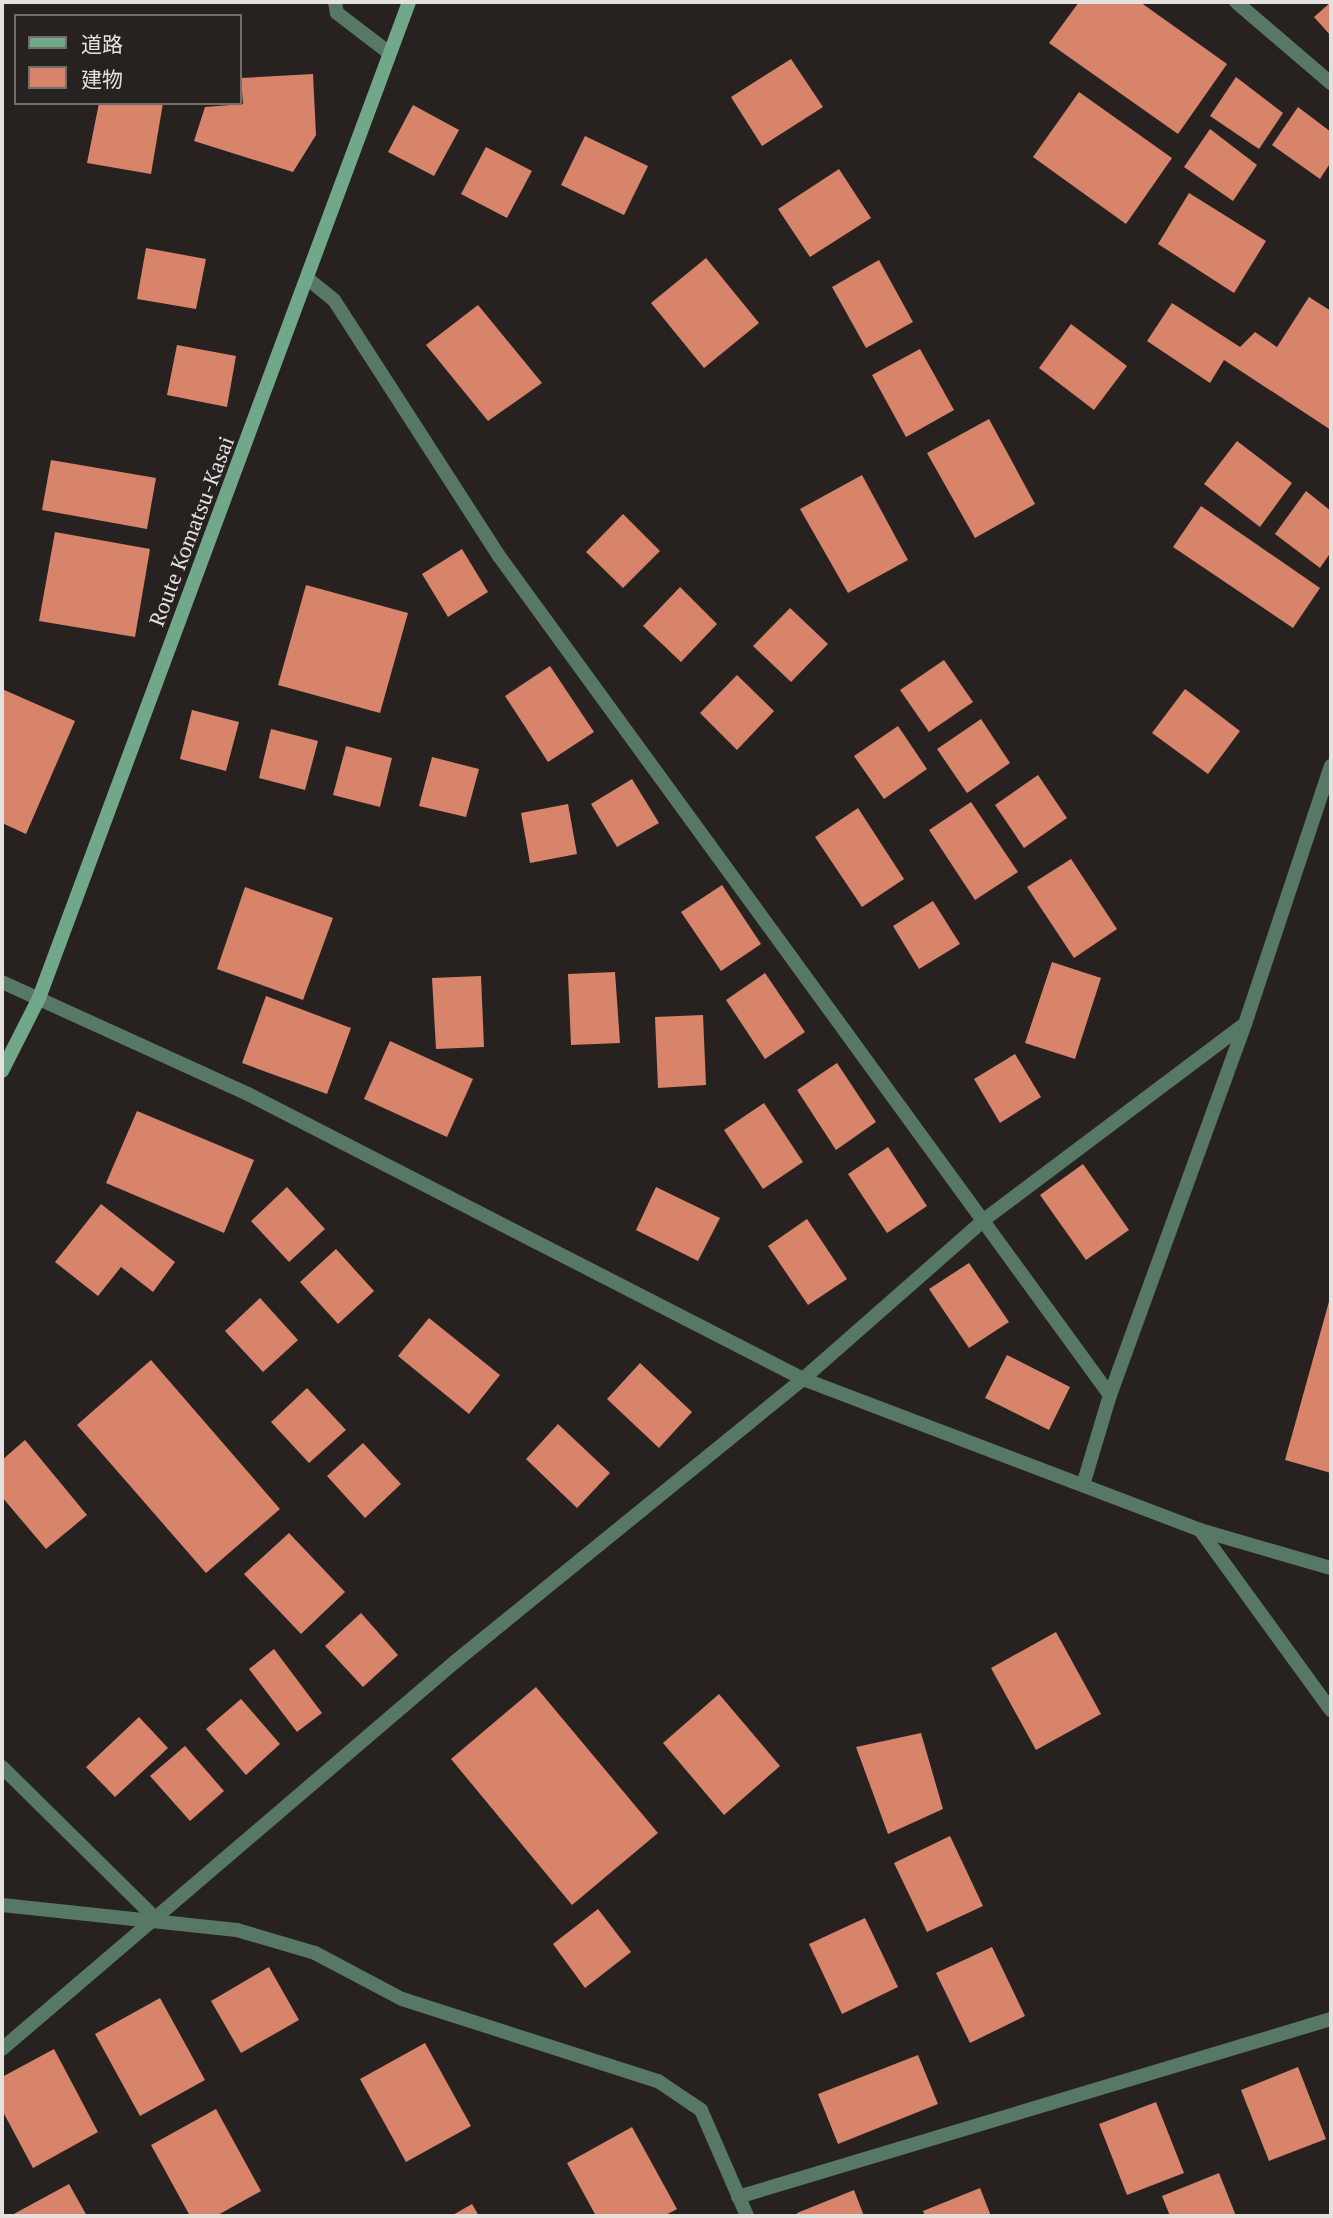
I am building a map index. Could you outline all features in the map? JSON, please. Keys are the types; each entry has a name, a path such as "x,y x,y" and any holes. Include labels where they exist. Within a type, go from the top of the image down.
{"main road":[{"name":"Route Komatsu-Kasai","path":"2,1071 39,998 308,279 388,52 410,2"}],"street":[{"path":"335,2 337,13 388,52"},
{"path":"1236,2 1331,83"},
{"path":"308,279 334,300 499,556 985,1219 1110,1395"},
{"path":"1083,1485 1110,1395 1245,1024 1331,766"},
{"path":"2,982 248,1094 803,1379 1200,1530 1331,1568"},
{"path":"2,2049 154,1917 803,1379 985,1219 1245,1024"},
{"path":"1200,1530 1331,1710"},
{"path":"2,1767 154,1917"},
{"path":"2,1905 154,1917 237,1930 315,1953 402,1999 659,2081 701,2110 747,2216"},
{"path":"738,2197 1331,2019"}],"building":[{"path":"1079,2 1140,2 1227,64 1178,134 1049,43"},
{"path":"1331,2 1331,36 1314,17"},
{"path":"791,59 823,107 762,146 731,97"},
{"path":"313,74 316,135 293,172 194,141 205,107 243,104 242,78"},
{"path":"1236,77 1283,113 1259,149 1210,116"},
{"path":"1079,92 1172,158 1126,224 1033,157"},
{"path":"99,105 163,105 151,174 87,163"},
{"path":"413,105 459,130 434,176 388,152"},
{"path":"1298,107 1331,132 1331,162 1320,179 1272,145"},
{"path":"1210,129 1257,165 1233,201 1184,167"},
{"path":"585,136 648,166 624,215 561,185"},
{"path":"486,147 532,171 507,218 461,194"},
{"path":"839,169 871,218 810,257 778,209"},
{"path":"1189,193 1266,241 1234,293 1158,244"},
{"path":"146,248 206,259 196,309 137,299"},
{"path":"706,258 759,323 704,368 651,303"},
{"path":"879,260 913,322 866,348 832,287"},
{"path":"1309,297 1331,311 1331,430 1224,360 1210,383 1147,341 1172,303 1240,347 1255,332 1277,347"},
{"path":"478,305 542,383 488,421 426,345"},
{"path":"1071,324 1127,366 1094,410 1039,368"},
{"path":"177,345 236,356 227,407 167,395"},
{"path":"920,349 954,410 906,437 872,375"},
{"path":"989,419 1035,504 975,538 927,453"},
{"path":"1237,441 1292,483 1260,527 1204,484"},
{"path":"51,460 156,478 147,529 42,510"},
{"path":"862,475 908,560 848,593 800,509"},
{"path":"1306,491 1331,511 1331,552 1320,568 1275,534"},
{"path":"1201,506 1320,588 1293,628 1173,547"},
{"path":"623,514 660,551 623,588 586,552"},
{"path":"55,532 150,549 135,637 39,621"},
{"path":"462,549 488,592 448,617 422,574"},
{"path":"306,585 408,613 380,713 278,685"},
{"path":"680,587 717,624 681,662 643,626"},
{"path":"790,608 828,644 791,682 753,646"},
{"path":"944,660 973,702 929,732 900,690"},
{"path":"550,666 594,732 548,762 505,696"},
{"path":"737,675 774,711 737,750 700,713"},
{"path":"2,689 75,721 26,834 2,823"},
{"path":"1185,689 1240,731 1208,774 1152,733"},
{"path":"192,710 239,722 226,771 180,759"},
{"path":"981,719 1010,763 967,793 937,749"},
{"path":"898,726 927,769 884,799 854,756"},
{"path":"271,729 318,741 305,790 259,778"},
{"path":"346,746 392,758 380,807 333,795"},
{"path":"432,757 479,769 466,817 419,806"},
{"path":"1038,775 1067,818 1024,848 995,805"},
{"path":"632,779 659,823 617,847 591,804"},
{"path":"971,802 1018,872 975,900 929,830"},
{"path":"568,804 577,854 530,863 521,813"},
{"path":"858,808 904,879 862,907 815,837"},
{"path":"1071,859 1117,929 1074,958 1027,887"},
{"path":"722,885 761,944 721,971 681,912"},
{"path":"245,887 333,918 303,1000 217,969"},
{"path":"933,901 960,944 919,969 893,926"},
{"path":"1052,962 1101,978 1075,1059 1025,1043"},
{"path":"615,972 620,1043 571,1045 568,974"},
{"path":"765,973 805,1032 765,1059 726,1000"},
{"path":"481,976 484,1047 436,1049 432,978"},
{"path":"266,996 351,1028 327,1094 242,1063"},
{"path":"703,1015 706,1085 658,1088 655,1017"},
{"path":"390,1041 473,1079 447,1137 364,1099"},
{"path":"1015,1054 1041,1097 1000,1123 974,1079"},
{"path":"837,1063 876,1122 836,1150 797,1090"},
{"path":"764,1103 803,1162 763,1189 724,1130"},
{"path":"137,1111 254,1160 224,1233 106,1183"},
{"path":"888,1147 927,1206 887,1233 848,1174"},
{"path":"1083,1164 1129,1230 1086,1260 1040,1195"},
{"path":"287,1187 325,1229 289,1262 251,1221"},
{"path":"656,1187 720,1218 698,1261 636,1230"},
{"path":"101,1204 175,1262 153,1292 121,1267 98,1296 55,1262"},
{"path":"807,1219 847,1279 808,1305 768,1246"},
{"path":"336,1249 374,1291 338,1324 300,1282"},
{"path":"969,1263 1009,1322 969,1348 929,1289"},
{"path":"260,1298 298,1340 263,1372 225,1331"},
{"path":"1331,1298 1331,1473 1285,1460"},
{"path":"429,1318 500,1375 469,1414 398,1356"},
{"path":"1007,1355 1070,1387 1049,1430 985,1398"},
{"path":"151,1360 280,1509 206,1573 77,1425"},
{"path":"640,1363 692,1412 659,1448 607,1399"},
{"path":"307,1388 346,1430 309,1463 271,1422"},
{"path":"558,1424 610,1473 577,1508 526,1459"},
{"path":"25,1440 87,1515 46,1549 2,1497 2,1460"},
{"path":"363,1443 401,1484 365,1518 327,1476"},
{"path":"289,1533 345,1592 301,1634 244,1574"},
{"path":"361,1613 398,1655 363,1687 325,1646"},
{"path":"1056,1632 1101,1714 1036,1750 991,1668"},
{"path":"274,1649 322,1713 297,1732 249,1669"},
{"path":"536,1687 658,1833 572,1905 451,1759"},
{"path":"719,1694 780,1766 724,1815 663,1743"},
{"path":"241,1699 280,1744 246,1775 206,1729"},
{"path":"139,1717 168,1748 115,1797 86,1767"},
{"path":"921,1733 943,1809 888,1834 856,1747"},
{"path":"185,1746 224,1791 190,1821 150,1776"},
{"path":"950,1836 983,1906 927,1932 894,1863"},
{"path":"598,1909 631,1952 585,1988 553,1944"},
{"path":"865,1918 898,1987 842,2014 809,1944"},
{"path":"992,1947 1025,2016 970,2043 936,1973"},
{"path":"269,1967 299,2020 241,2053 211,2001"},
{"path":"160,1998 205,2080 140,2116 95,2034"},
{"path":"425,2043 471,2126 406,2162 360,2079"},
{"path":"54,2049 98,2132 33,2168 2,2110 2,2077"},
{"path":"918,2055 938,2104 838,2144 818,2094"},
{"path":"1298,2067 1326,2139 1269,2161 1241,2090"},
{"path":"1156,2102 1184,2173 1127,2195 1099,2124"},
{"path":"216,2109 261,2191 216,2216 190,2216 151,2145"},
{"path":"632,2127 677,2209 664,2216 596,2216 567,2163"},
{"path":"1219,2173 1236,2216 1170,2216 1162,2196"},
{"path":"69,2184 87,2216 10,2216"},
{"path":"980,2188 991,2216 925,2216 923,2211"},
{"path":"854,2190 864,2216 798,2216 797,2213"},
{"path":"472,2204 479,2216 451,2216"}]}
